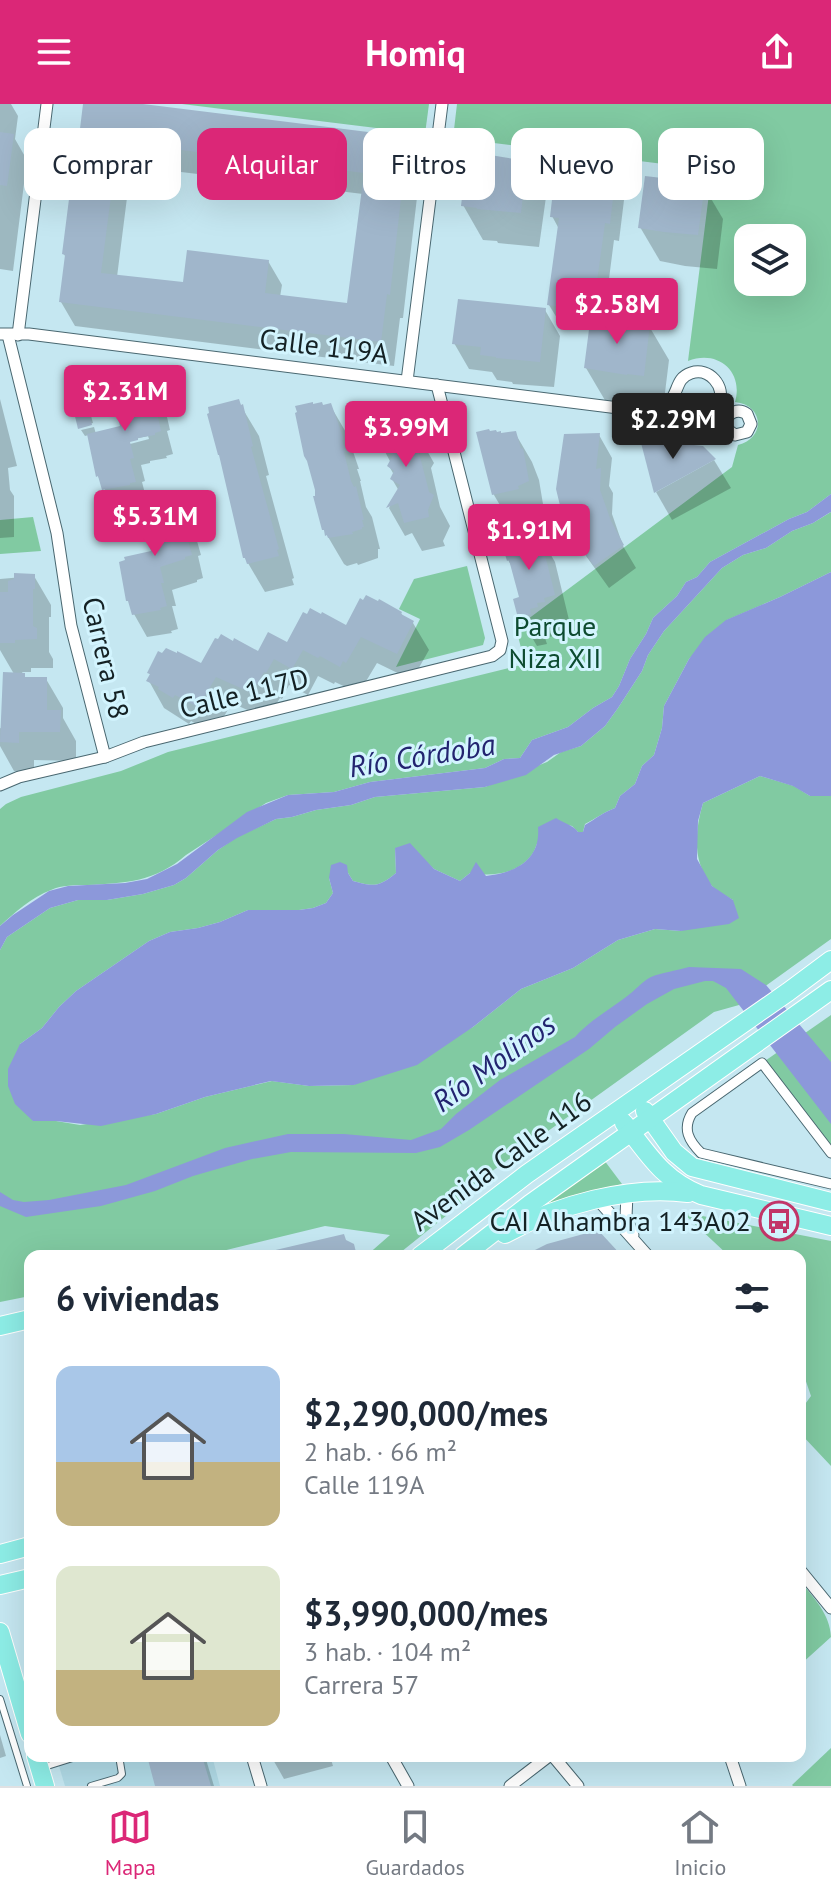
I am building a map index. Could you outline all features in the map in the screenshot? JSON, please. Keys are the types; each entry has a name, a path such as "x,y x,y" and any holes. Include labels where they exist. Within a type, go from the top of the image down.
{"main road":[{"path":"636,1098 831,960"},
{"path":"650,1118 831,990"},
{"name":"Avenida Calle 116","path":"428,1250 527,1174 636,1098 674,1152 692,1167 831,1202"},
{"name":"Avenida Calle 116","path":"616,1111 665,1174 676,1183 701,1195 831,1226"},
{"name":"Avenida Calle 116","path":"472,1250 650,1118"},
{"path":"475,1250 527,1223 598,1200 655,1191 701,1195"},
{"path":"0,1315 24,1309"},
{"path":"0,1326 24,1320"},
{"path":"0,1554 24,1548"},
{"path":"0,1585 24,1579"},
{"path":"0,1632 24,1714"}],"street":[{"name":"Carrera 58","path":"47,104 9,335 57,533 71,626 105,757"},
{"path":"407,381 442,104"},
{"name":"Calle 119A","path":"9,335 29,334 722,421"},
{"path":"641,411 668,403 682,378 697,372 710,376 721,395 707,419"},
{"name":"Calle 117D","path":"0,785 19,777 105,757 144,742 492,656 500,650 502,641 437,385"},
{"path":"831,1153 762,1063 692,1113 688,1120 687,1137 701,1153 831,1184"},
{"path":"627,1194 626,1217 636,1243"},
{"path":"598,1200 642,1250"},
{"path":"806,1577 831,1608"},
{"path":"254,1762 261,1786"},
{"path":"394,1762 408,1786"},
{"path":"510,1786 543,1762"},
{"path":"556,1762 578,1786"},
{"path":"732,1762 740,1786"}],"lane":[{"path":"0,1699 27,1786"},
{"path":"40,1770 62,1762"},
{"path":"91,1786 118,1778 122,1774 120,1762"}],"shaded area":[{"path":"58,1762 214,1762 220,1786 65,1786"}],"green space":[{"path":"182,104 429,104 426,128 376,128"},
{"name":"Parque Niza XII","path":"457,104 831,104 831,494 807,512 710,562 697,577 686,582 677,596 653,618 612,697 568,727 532,740 520,758 504,759 485,768 370,782 334,792 288,795 266,803 163,871 127,882 55,888 30,901 0,926 0,809 6,804 21,797 121,771 168,752 525,664 516,628 732,467 738,445 753,436 758,422 756,415 745,404 735,402 736,381 726,365 709,358 688,361 708,200 764,200 764,128 658,128 658,163 642,161 642,128 511,128 511,145 495,143 495,128 454,128"},
{"path":"831,512 831,572 727,620 689,659 664,706 662,728 654,755 642,766 635,784 620,796 615,808 585,824 583,832 564,824 550,832 538,842 527,860 513,870 488,875 470,873 460,881 395,848 396,873 380,883 371,885 353,881 348,873 329,878 333,893 326,903 313,908 248,910 220,922 170,932 149,941 76,991 42,1028 20,1044 33,1121 80,1125 156,1114 205,1097 272,1081 309,1086 353,1085 473,1027 521,989 573,968 618,940 655,929 681,931 733,900 711,885 701,866 697,834 703,803 760,776 794,786 810,796 831,796 831,939 739,1005 714,1012 463,1192 467,1199 403,1250 373,1250 390,1235 325,1226 227,1250 24,1250 24,1297 0,1302 0,950 7,937 50,908 78,900 107,900 143,894 174,885 237,837 276,819 351,805 375,797 485,787 581,746 605,726 642,671 648,655 664,631 722,568"},
{"path":"33,517 41,551 0,554 0,520"},
{"path":"467,566 485,638 483,645 396,667 420,619 399,609 414,579"},
{"path":"831,1015 831,1153 762,1063"},
{"path":"604,1160 622,1184 542,1205"},
{"path":"682,1212 831,1241 831,1466 806,1439 806,1403 811,1396 806,1381 806,1250 723,1250"},
{"path":"806,1588 824,1614 831,1637 806,1660"},
{"path":"831,1748 831,1786 792,1785"}],"water":[{"path":"831,494 831,512 722,568 664,631 648,655 642,671 605,726 581,746 554,755 526,775 485,787 375,797 351,805 276,819 218,850 174,885 143,894 107,900 78,900 50,908 7,937 0,950 0,926 49,891 68,886 147,879 177,864 247,812 288,795 334,792 370,782 485,768 504,759 520,758 532,740 568,727 612,697 653,618 677,596 686,582 697,577 710,562 807,512"},
{"path":"831,572 831,796 810,796 793,786 760,776 703,803 698,821 697,859 712,886 733,900 739,918 729,924 681,931 655,929 618,940 573,968 521,989 417,1065 354,1085 309,1086 271,1081 205,1097 156,1114 101,1126 33,1121 15,1104 8,1086 8,1069 20,1044 42,1028 76,991 149,941 170,932 220,922 248,910 299,910 326,903 333,893 329,878 331,865 340,862 347,865 353,881 371,885 380,883 396,873 395,848 410,843 434,869 460,881 470,873 476,862 486,876 507,872 524,863 535,848 538,827 556,818 583,832 585,825 615,808 620,796 635,784 642,766 654,755 662,728 664,706 689,659 705,637 726,620"},
{"path":"689,967 741,969 766,985 831,1062 831,1124 726,988 713,981 705,981 674,989 647,1004 589,1049 440,1147 416,1153 291,1152 252,1159 101,1206 26,1217 0,1206 0,1192 24,1202 126,1185 225,1148 288,1134 344,1134 411,1140 441,1129 500,1080 575,1037 647,979"}],"building":[{"path":"83,104 143,104 336,128 197,128 197,152 181,150 181,128 80,128"},
{"path":"347,129 363,131 363,173 347,171"},
{"path":"0,132 14,134 7,186 0,185"},
{"path":"495,156 511,158 511,200 522,200 521,213 461,206 462,200 495,200"},
{"path":"645,176 658,178 658,200 703,200 698,235 638,228"},
{"path":"363,181 363,200 401,200 390,295 387,294 381,342 59,302 65,255 62,254 69,200 110,200 101,273 183,282 187,250 269,260 265,293 347,303"},
{"path":"552,200 613,200 610,224 605,223 593,311 547,305 559,218 550,217"},
{"path":"458,299 546,308 540,362 480,355 481,347 452,344"},
{"path":"591,314 650,324 644,376 584,368"},
{"path":"149,378 152,392 155,392 161,431 130,442 134,458 130,459 136,482 102,490 96,477 87,434 120,426 113,387 119,385 118,382"},
{"path":"82,384 92,425 78,429 68,387"},
{"path":"239,399 243,404 251,447 279,549 279,556 247,564 207,414 208,407"},
{"path":"322,402 323,405 331,403 344,440 351,481 356,486 364,520 364,527 353,534 328,538 322,530 295,413 295,406"},
{"path":"404,414 406,422 419,432 415,438 429,492 434,495 428,510 429,517 404,523 398,503 386,508 400,485 390,479 394,471 387,466 393,455 380,448 382,441 378,421"},
{"path":"489,429 501,433 516,431 523,448 529,481 518,486 519,489 492,495 476,432"},
{"path":"600,433 596,469 601,468 600,490 624,545 594,566 565,526 556,489 564,434"},
{"path":"640,439 703,446 716,459 654,493"},
{"path":"172,501 173,504 179,502 185,516 192,555 160,567 167,606 132,615 126,601 119,562 125,560 124,557 151,551 144,511"},
{"path":"539,531 555,595 537,603 538,607 530,609 531,614 518,618 513,599 519,597 501,541"},
{"path":"14,573 35,574 33,626 37,628 37,639 0,643 0,592 8,592 8,581 14,579"},
{"path":"366,595 379,599 414,621 397,654 361,637 346,663 343,661 340,667 303,650 292,669 274,659 252,693 216,677 196,706 175,695 173,698 146,681 158,651 162,653 166,648 177,651 201,663 215,638 218,639 221,634 258,651 268,632 287,642 303,612 307,614 310,608 346,625 360,598 363,600"},
{"path":"3,672 25,673 25,677 47,677 47,710 61,710 60,732 19,732 19,743 0,742"},
{"path":"598,1230 616,1250 535,1250"},
{"path":"344,1234 356,1250 276,1250"},
{"path":"149,1762 204,1762 211,1786 155,1786"}],"place":[{"name":"CAI Alhambra 143A02","path":"779,1221"}],"water label":[{"name":"Río Córdoba","path":"422,756"},
{"name":"Río Molinos","path":"494,1063"}]}
